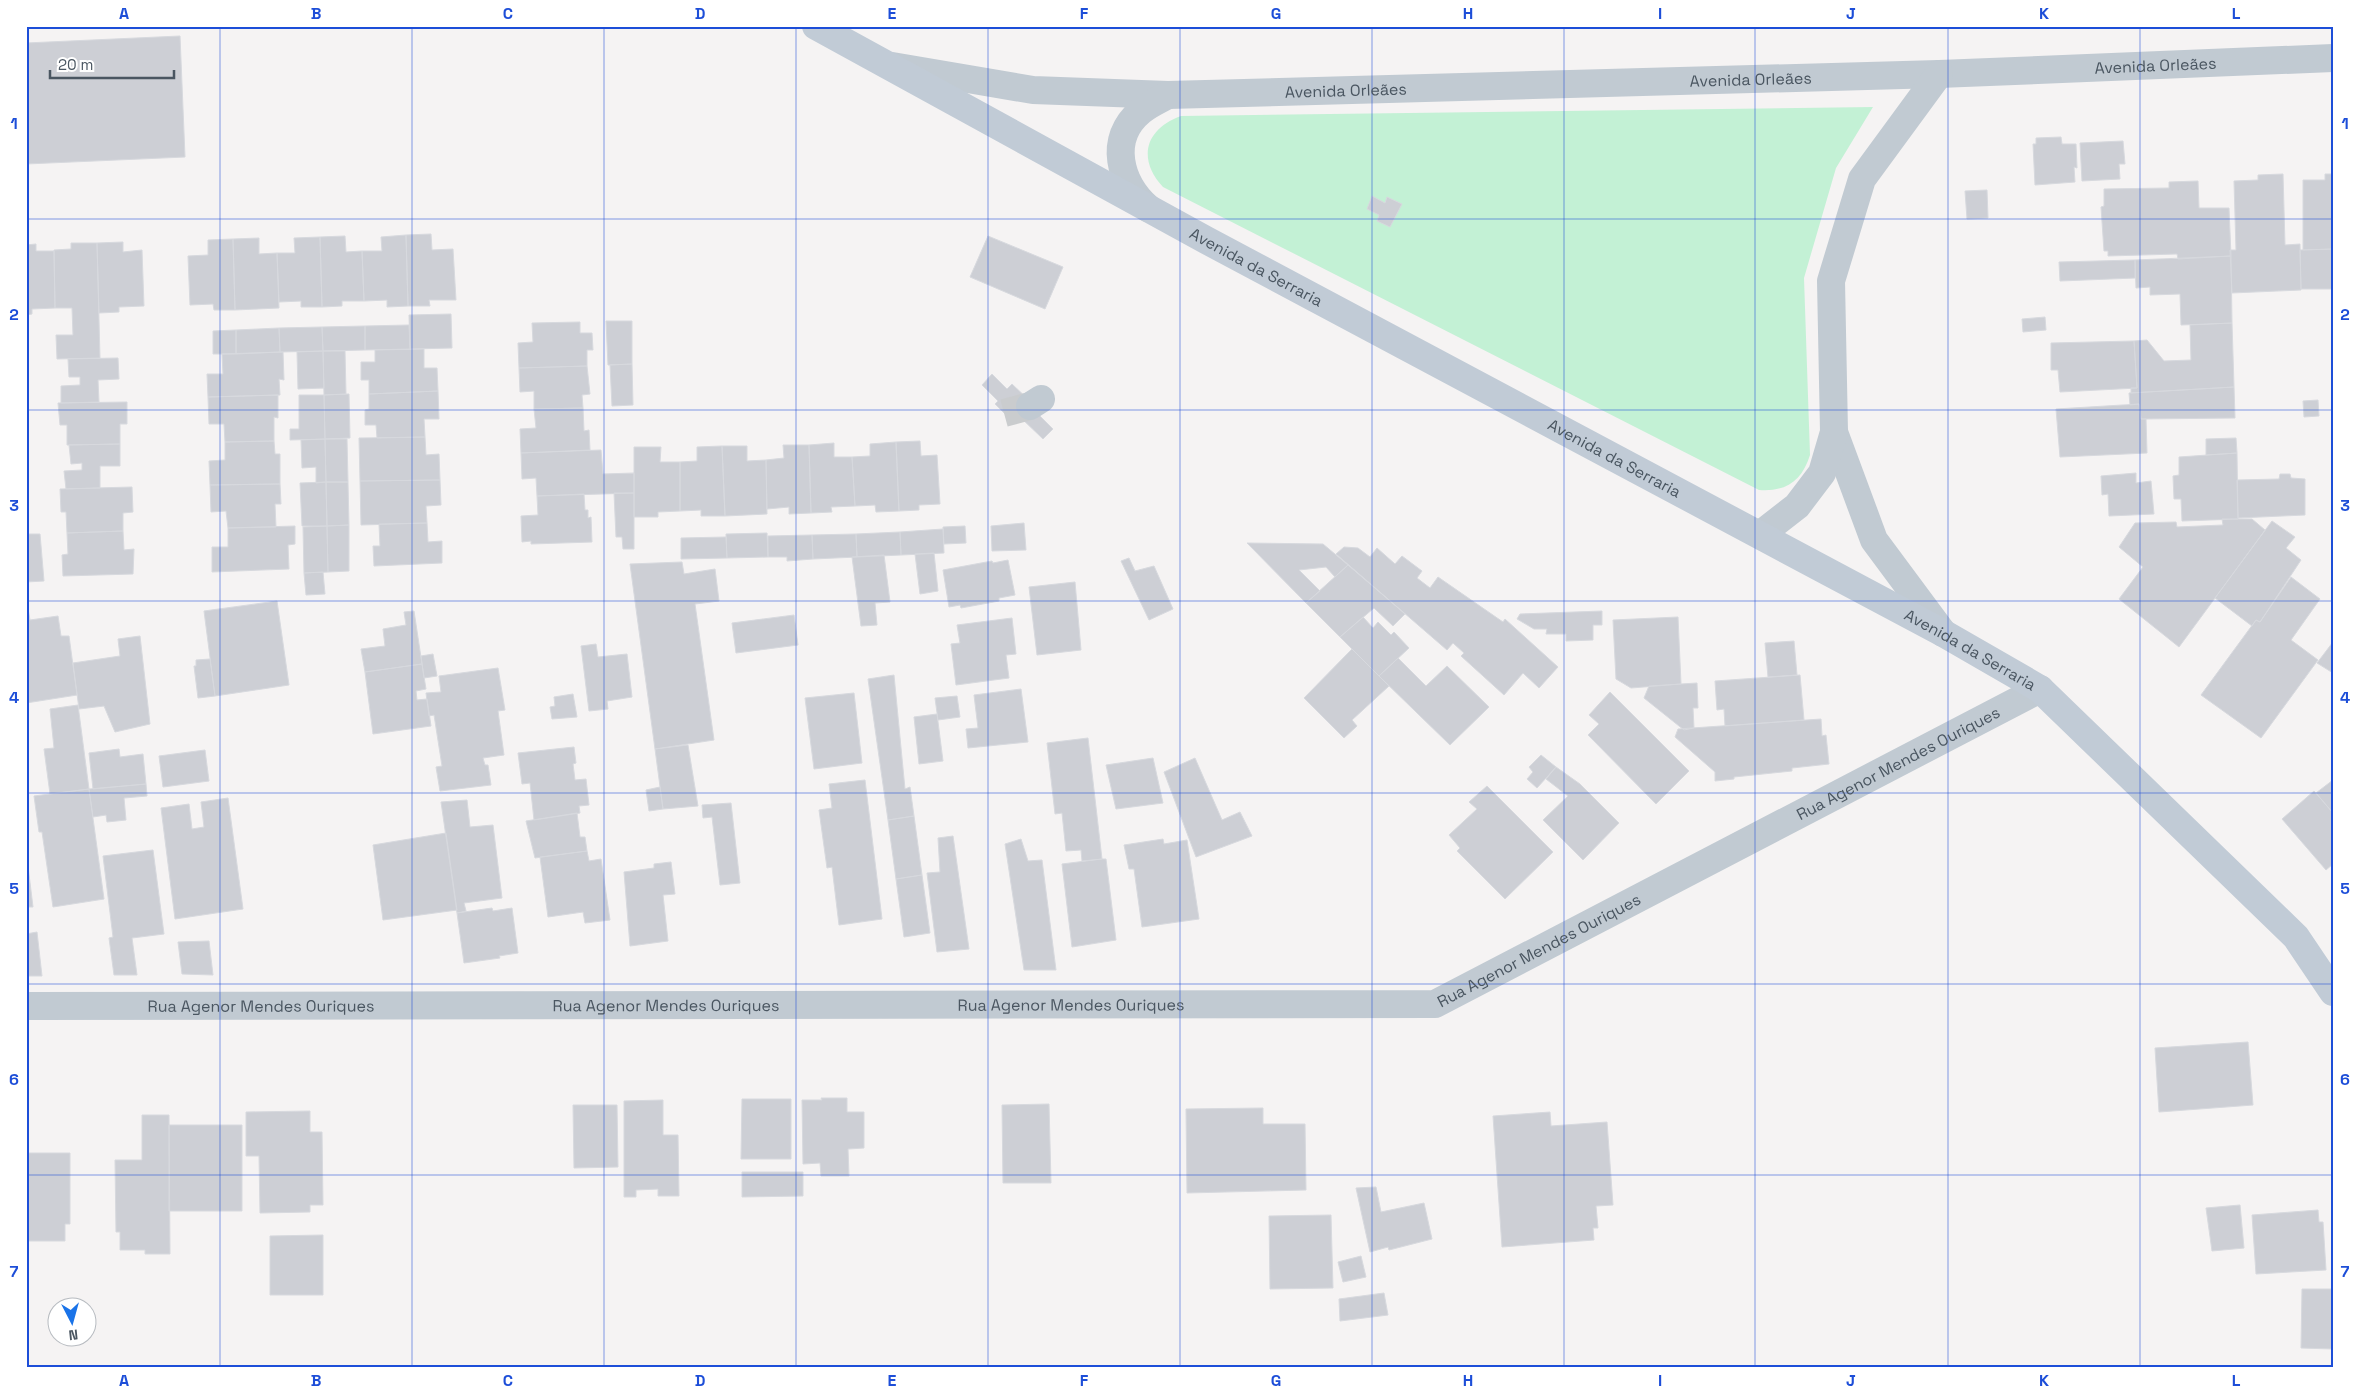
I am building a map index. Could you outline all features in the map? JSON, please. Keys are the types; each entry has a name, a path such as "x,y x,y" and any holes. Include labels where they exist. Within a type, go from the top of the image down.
{"main road":[{"name":"Avenida da Serraria","path":"816,26 1148,209 1944,633 2040,689 2296,937 2333,992"}],"street":[{"name":"Avenida Orleães","path":"890,66 1033,90 1168,95 1939,74 2333,58"},
{"path":"1761,534 1797,506 1822,473 1834,432 1832,280 1862,179 1939,74"},
{"name":"Avenida Orleães","path":"1148,209 1134,196 1125,179 1121,162 1122,142 1128,127 1140,112 1168,95"},
{"path":"1834,432 1874,540 1944,633"},
{"name":"Rua Agenor Mendes Ouriques","path":"26,1006 1435,1004 2040,689"}],"green space":[{"path":"1873,107 1836,168 1804,278 1810,455 1802,472 1792,483 1785,487 1769,490 1759,490 1163,187 1150,166 1148,156 1149,146 1159,129 1181,116"}],"building":[{"path":"180,36 185,157 26,164 26,43"},
{"path":"2061,137 2062,144 2076,144 2077,168 2074,167 2075,182 2035,185 2033,144 2036,144 2036,138"},
{"path":"2123,141 2125,164 2119,164 2120,179 2082,181 2080,143"},
{"path":"2283,174 2285,245 2300,244 2301,290 2232,293 2230,250 2236,250 2234,181 2258,180 2258,175"},
{"path":"2325,174 2333,174 2333,249 2303,250 2303,180 2325,180"},
{"path":"2198,181 2199,208 2229,208 2231,256 2178,259 2177,254 2108,256 2108,251 2104,251 2101,207 2104,206 2104,189 2169,188 2169,182"},
{"path":"1987,190 1988,218 1967,219 1965,191"},
{"path":"1372,196 1385,203 1387,197 1402,204 1390,227 1377,221 1379,215 1367,209"},
{"path":"431,234 432,250 453,249 456,300 429,300 430,306 408,306 406,235"},
{"path":"406,235 408,306 387,307 387,300 364,301 362,251 382,251 381,237"},
{"path":"345,236 346,252 362,251 364,301 342,301 342,306 322,307 320,237"},
{"path":"988,236 1063,267 1045,309 970,277"},
{"path":"320,237 322,307 301,307 301,301 279,302 277,253 295,253 294,238"},
{"path":"259,238 259,254 277,253 279,308 235,310 233,239"},
{"path":"233,239 235,310 214,310 213,304 190,305 188,256 208,255 208,240"},
{"path":"123,242 123,252 142,250 144,306 119,307 119,312 99,313 97,243"},
{"path":"71,243 97,243 100,358 57,359 56,335 73,335 72,308 55,308 54,250 71,249"},
{"path":"36,244 36,251 54,251 55,308 32,309 32,314 26,315 26,245"},
{"path":"2333,249 2333,289 2301,289 2300,250"},
{"path":"2231,256 2232,323 2181,325 2180,294 2150,295 2150,287 2136,288 2135,260"},
{"path":"2135,260 2135,278 2060,281 2059,262"},
{"path":"451,314 452,348 410,349 409,315"},
{"path":"2045,317 2046,330 2023,332 2022,319"},
{"path":"606,321 632,321 632,364 608,365"},
{"path":"580,322 580,333 592,333 593,350 587,350 587,366 519,368 518,343 533,342 532,323"},
{"path":"2232,323 2234,387 2131,393 2131,388 2137,388 2134,341 2147,340 2164,361 2191,360 2190,325"},
{"path":"409,325 410,349 365,350 365,326"},
{"path":"365,326 365,350 323,351 322,327"},
{"path":"322,327 323,351 280,352 279,328"},
{"path":"279,328 280,352 236,354 236,330"},
{"path":"236,330 236,354 213,354 213,331"},
{"path":"2134,341 2137,388 2060,392 2058,370 2051,370 2051,343"},
{"path":"424,349 424,368 437,368 438,391 369,394 369,380 361,380 361,362 375,362 375,350"},
{"path":"323,351 324,388 298,389 297,352"},
{"path":"323,351 345,351 346,394 324,395"},
{"path":"283,352 284,380 279,379 280,395 208,397 207,374 223,374 222,354"},
{"path":"118,358 119,379 98,380 99,402 61,403 61,386 80,385 80,377 69,377 68,359"},
{"path":"632,364 633,405 612,406 610,365"},
{"path":"587,366 590,394 582,395 583,408 534,409 534,391 520,392 519,368"},
{"path":"992,374 1007,389 1012,384 1031,402 1030,406 1053,429 1043,439 1019,416 1013,422 995,404 998,401 982,385"},
{"path":"2234,387 2235,418 2141,419 2139,404 2130,405 2129,393"},
{"path":"438,391 439,419 424,419 425,437 377,438 376,425 365,425 365,410 369,409 369,394"},
{"path":"349,394 350,438 325,439 324,395"},
{"path":"278,395 278,418 274,417 274,441 225,442 224,424 209,424 208,397"},
{"path":"299,395 324,395 325,439 290,440 290,429 299,429"},
{"path":"2318,400 2319,416 2304,417 2303,401"},
{"path":"127,402 127,424 120,424 120,444 67,445 67,425 60,425 58,403"},
{"path":"2139,404 2141,419 2146,419 2147,453 2060,457 2056,409"},
{"path":"583,408 584,431 589,430 590,450 521,453 520,429 536,428 534,409"},
{"path":"425,437 426,455 439,454 440,480 360,481 359,438"},
{"path":"2236,438 2237,453 2206,455 2206,439"},
{"path":"325,439 347,439 348,482 326,482"},
{"path":"325,439 326,482 316,483 316,467 302,468 301,440"},
{"path":"274,441 275,454 280,454 280,484 210,485 209,461 225,460 225,442"},
{"path":"920,441 921,456 937,455 940,504 919,505 919,510 899,511 896,442"},
{"path":"896,442 899,511 876,512 875,505 855,506 852,457 870,456 870,444"},
{"path":"834,443 834,457 852,457 855,506 831,507 832,512 811,513 809,445"},
{"path":"120,444 120,466 100,466 100,488 66,489 64,471 82,470 82,463 71,464 69,445"},
{"path":"783,445 809,445 811,513 789,514 789,507 767,509 766,460 784,458"},
{"path":"722,446 747,446 747,461 766,460 767,514 725,516"},
{"path":"722,446 725,516 701,516 701,510 680,511 680,462 697,461 697,447"},
{"path":"634,447 661,447 660,462 680,462 680,511 658,512 658,517 634,517"},
{"path":"601,450 603,474 634,473 634,493 537,496 536,478 522,479 521,453"},
{"path":"2237,453 2238,519 2182,521 2181,499 2174,499 2173,476 2179,475 2179,457"},
{"path":"2136,473 2136,483 2151,481 2154,514 2109,516 2108,494 2102,495 2101,476"},
{"path":"2280,474 2290,474 2291,478 2305,479 2305,515 2238,518 2237,480 2279,479"},
{"path":"440,480 441,505 426,506 427,523 361,525 360,481"},
{"path":"326,482 348,482 349,525 327,526"},
{"path":"326,482 327,526 302,526 300,483"},
{"path":"280,484 281,504 275,504 276,527 228,528 226,511 211,512 210,485"},
{"path":"132,487 133,512 123,513 123,531 67,533 66,512 61,512 60,489"},
{"path":"614,493 634,493 634,549 623,549 622,537 616,537"},
{"path":"584,494 585,510 588,510 588,518 591,517 592,542 531,544 531,541 522,542 521,516 538,515 537,496"},
{"path":"2222,519 2252,519 2265,530 2179,647 2119,599 2143,567 2119,547 2135,523 2176,522 2177,527 2223,525"},
{"path":"2272,521 2295,537 2286,548 2301,560 2260,622 2256,620 2252,626 2215,598"},
{"path":"427,523 428,542 442,541 442,563 374,566 373,546 380,546 379,524"},
{"path":"1024,523 1026,550 992,551 991,526"},
{"path":"349,525 349,571 328,572 327,526"},
{"path":"295,526 295,544 288,545 289,569 212,572 212,547 228,547 228,528"},
{"path":"327,526 328,572 304,573 303,527"},
{"path":"965,526 966,543 944,544 943,527"},
{"path":"943,529 944,553 901,555 900,532"},
{"path":"123,531 124,550 134,549 133,574 63,576 62,555 68,554 67,533"},
{"path":"900,532 901,555 857,557 856,534"},
{"path":"767,533 768,557 727,558 726,534"},
{"path":"26,534 40,534 44,581 26,582"},
{"path":"856,534 857,557 813,559 812,535"},
{"path":"812,535 813,559 787,561 787,557 768,557 768,536"},
{"path":"726,537 727,558 681,559 681,538"},
{"path":"1247,543 1323,544 1348,565 1335,577 1326,567 1299,570 1320,591 1306,603"},
{"path":"1344,547 1358,548 1370,557 1377,548 1395,564 1402,556 1422,571 1417,578 1430,588 1438,577 1503,622 1505,619 1558,667 1539,688 1523,673 1504,695 1461,656 1464,653 1453,643 1447,650 1336,554"},
{"path":"934,553 938,591 920,594 915,554"},
{"path":"884,555 890,602 875,603 877,625 861,626 852,557"},
{"path":"1129,558 1135,571 1154,566 1173,609 1149,620 1121,561"},
{"path":"1008,560 1015,595 999,598 999,601 961,608 960,605 949,607 943,570"},
{"path":"682,562 684,574 715,569 719,601 695,604 714,740 655,749 630,564"},
{"path":"1348,565 1405,614 1393,626 1374,608 1340,637 1306,603"},
{"path":"323,572 325,594 306,595 304,573"},
{"path":"2291,577 2320,599 2291,640 2318,660 2261,738 2201,695 2256,620 2260,622"},
{"path":"1075,582 1081,650 1037,655 1029,587"},
{"path":"26,597 30,620 58,616 61,636 69,636 77,695 26,703"},
{"path":"277,601 289,685 215,696 204,611"},
{"path":"414,611 422,664 365,672 361,649 385,646 383,629 406,625 404,612"},
{"path":"1602,611 1602,625 1593,625 1593,640 1566,641 1566,634 1546,634 1547,629 1534,629 1517,619 1520,614"},
{"path":"794,615 798,645 736,653 732,623"},
{"path":"1363,617 1373,628 1378,622 1391,635 1394,632 1409,648 1379,676 1340,637"},
{"path":"1678,617 1681,684 1631,688 1616,679 1613,620"},
{"path":"1012,618 1016,654 1006,655 1009,678 956,685 951,644 960,643 957,625"},
{"path":"140,636 150,724 115,732 104,706 79,709 73,663 120,656 118,639"},
{"path":"1794,641 1797,675 1768,677 1765,643"},
{"path":"2333,642 2333,673 2317,663"},
{"path":"596,644 598,657 627,654 632,697 607,701 608,709 589,711 581,646"},
{"path":"1352,649 1389,686 1352,720 1357,726 1344,738 1304,698"},
{"path":"433,654 437,676 424,678 421,656"},
{"path":"1398,658 1426,686 1447,666 1489,707 1450,745 1379,676"},
{"path":"210,659 215,696 198,698 194,666 196,666 196,660"},
{"path":"422,664 426,689 416,691 417,700 427,699 431,726 373,734 365,672"},
{"path":"498,668 505,710 498,711 504,755 483,758 485,765 488,765 491,785 440,791 436,767 442,766 434,715 429,716 426,693 441,692 439,676"},
{"path":"894,675 905,789 910,787 914,816 888,820 868,679"},
{"path":"1800,675 1804,720 1725,726 1724,709 1717,710 1715,681"},
{"path":"1697,683 1698,708 1693,708 1694,728 1684,730 1644,698 1649,686"},
{"path":"1021,689 1028,742 968,748 966,729 978,728 974,695"},
{"path":"1610,692 1689,771 1656,804 1588,735 1599,724 1589,715"},
{"path":"854,693 862,763 814,769 805,698"},
{"path":"573,694 577,717 552,719 550,707 555,706 554,697"},
{"path":"957,696 960,717 938,720 935,698"},
{"path":"78,705 89,789 50,794 44,749 54,748 50,709"},
{"path":"937,714 943,761 919,764 914,717"},
{"path":"1821,719 1822,736 1826,735 1829,764 1792,768 1792,771 1734,777 1734,779 1715,781 1715,772 1675,737 1678,729"},
{"path":"1088,738 1102,859 1082,861 1081,850 1066,851 1062,813 1055,814 1047,743"},
{"path":"688,745 698,806 663,809 655,749"},
{"path":"574,747 576,763 573,764 575,780 586,779 589,805 579,806 580,813 534,820 530,783 522,784 518,753"},
{"path":"119,749 120,757 143,754 146,784 93,789 89,753"},
{"path":"205,750 209,781 163,787 159,756"},
{"path":"1541,755 1556,767 1537,788 1527,779 1533,772 1529,767"},
{"path":"1153,758 1163,803 1116,809 1106,765"},
{"path":"1195,758 1222,820 1240,812 1252,836 1196,857 1164,772"},
{"path":"1556,767 1580,784 1619,823 1583,860 1543,820 1568,796 1546,779"},
{"path":"865,780 882,919 839,925 832,867 827,868 819,810 832,808 829,784"},
{"path":"2333,780 2333,813 2316,793"},
{"path":"146,784 147,796 124,798 126,820 107,822 106,815 93,817 89,789"},
{"path":"1487,786 1553,852 1505,899 1457,851 1460,848 1449,835 1477,809 1469,802"},
{"path":"660,787 663,809 649,811 646,790"},
{"path":"89,789 104,899 53,907 42,832 39,832 34,796"},
{"path":"2314,791 2333,813 2333,864 2326,870 2282,819"},
{"path":"228,798 243,909 175,919 161,808 189,804 192,829 204,827 201,802"},
{"path":"467,800 470,827 493,825 502,898 464,903 466,911 457,913 441,802"},
{"path":"731,803 740,883 720,885 712,817 703,818 702,805"},
{"path":"577,813 580,837 585,837 587,851 535,858 526,821"},
{"path":"914,816 922,875 896,879 888,820"},
{"path":"446,833 457,910 383,920 373,845"},
{"path":"953,836 969,949 937,952 927,873 940,872 938,838"},
{"path":"1021,839 1028,861 1042,860 1056,970 1024,970 1005,844"},
{"path":"1163,839 1164,844 1187,840 1199,919 1142,927 1134,869 1129,869 1124,845"},
{"path":"26,850 33,907 26,907"},
{"path":"153,850 164,934 132,938 137,975 114,975 109,938 113,937 103,856"},
{"path":"587,851 589,861 601,859 610,920 585,923 583,912 548,917 540,857"},
{"path":"1106,859 1116,940 1072,947 1062,864"},
{"path":"671,862 675,894 663,895 668,941 630,946 624,872 654,868 654,864"},
{"path":"922,875 930,933 904,937 896,879"},
{"path":"492,908 493,911 512,908 518,953 499,956 500,958 464,963 457,913"},
{"path":"37,932 42,976 26,976 26,934"},
{"path":"209,941 213,975 182,974 178,942"},
{"path":"2248,1042 2253,1105 2159,1112 2155,1048"},
{"path":"821,1098 847,1098 847,1112 864,1112 864,1148 848,1149 849,1176 821,1176 820,1163 803,1164 802,1100 822,1100"},
{"path":"742,1099 791,1099 791,1159 741,1159"},
{"path":"663,1100 663,1135 678,1135 679,1196 658,1196 658,1189 636,1190 636,1197 624,1197 624,1101"},
{"path":"1049,1104 1051,1183 1003,1183 1002,1105"},
{"path":"573,1105 617,1105 618,1167 574,1168"},
{"path":"1263,1108 1263,1124 1305,1124 1306,1190 1187,1193 1186,1109"},
{"path":"310,1111 310,1132 322,1132 323,1205 310,1205 310,1212 260,1213 259,1156 246,1156 246,1112"},
{"path":"1550,1112 1551,1126 1607,1122 1613,1205 1596,1206 1598,1228 1593,1228 1594,1240 1502,1247 1493,1116"},
{"path":"142,1115 169,1115 170,1254 145,1254 145,1250 120,1250 120,1232 116,1232 115,1160 142,1160"},
{"path":"169,1125 242,1125 242,1211 169,1211"},
{"path":"26,1153 70,1153 70,1224 65,1224 65,1241 26,1241"},
{"path":"742,1172 803,1172 803,1196 742,1197"},
{"path":"1376,1187 1381,1212 1424,1203 1432,1239 1389,1250 1388,1247 1370,1252 1356,1188"},
{"path":"2240,1205 2244,1248 2212,1251 2206,1208"},
{"path":"2318,1210 2319,1222 2323,1222 2326,1270 2256,1274 2252,1215"},
{"path":"1331,1215 1333,1288 1270,1289 1269,1216"},
{"path":"323,1235 323,1295 270,1295 270,1236"},
{"path":"1361,1256 1366,1277 1343,1282 1338,1262"},
{"path":"2302,1289 2333,1289 2333,1349 2301,1348"},
{"path":"1384,1293 1388,1315 1340,1321 1339,1299"}],"tunnel":[{"path":"1004,413 1030,406"}]}
